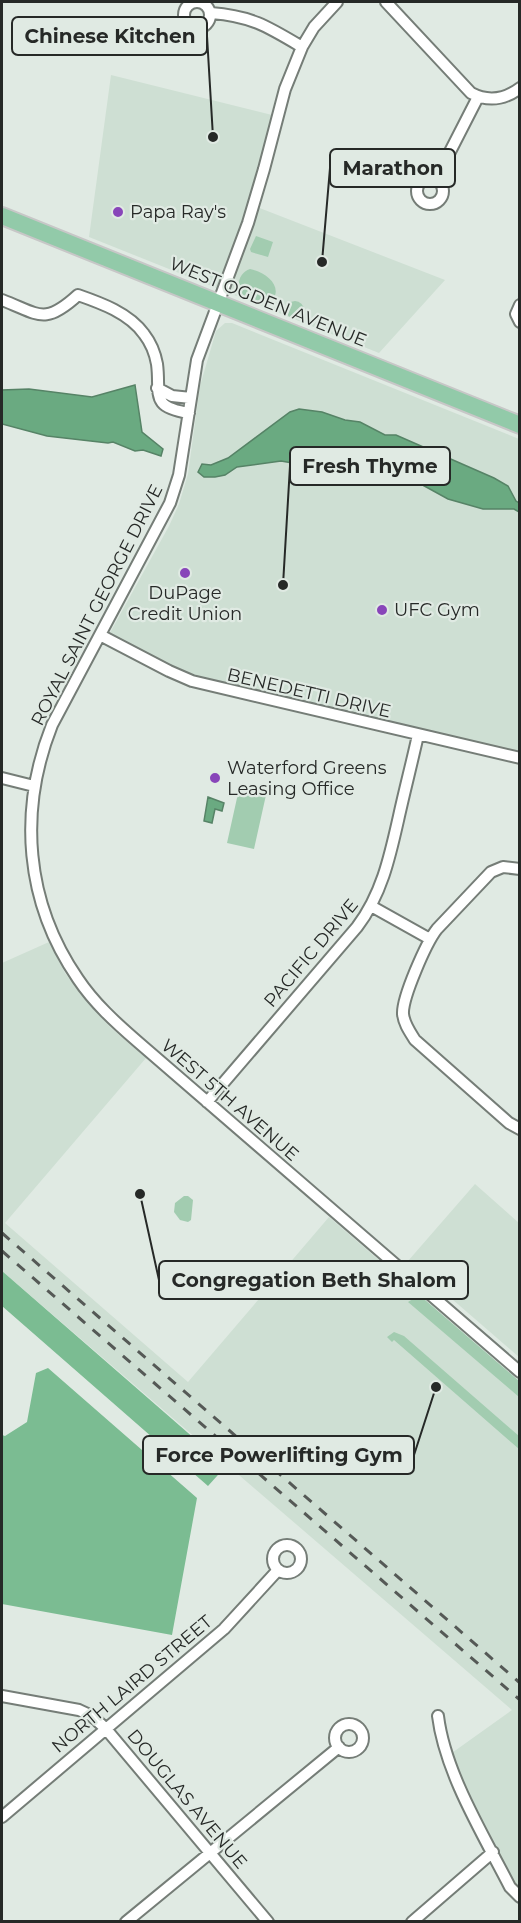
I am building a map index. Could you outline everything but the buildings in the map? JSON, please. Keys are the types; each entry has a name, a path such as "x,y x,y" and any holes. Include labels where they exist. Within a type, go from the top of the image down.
{"main road":[{"name":"WEST OGDEN AVENUE","path":"2,216 519,425"}],"street":[{"name":"ROYAL SAINT GEORGE DRIVE","path":"34,786 44,745 52,725 170,503 179,475 197,360 219,304 262,177 285,89 302,47 314,27 337,2"},
{"path":"386,2 464,86 478,97 502,98 519,88"},
{"path":"211,13 255,21 302,47"},
{"path":"436,179 478,97"},
{"path":"2,300 39,315 61,311 78,295 120,313 138,327 149,342 157,365 158,396 163,405 189,414"},
{"path":"519,305 516,314 519,322"},
{"path":"157,388 172,396 191,398"},
{"name":"BENEDETTI DRIVE","path":"100,635 192,681 519,758"},
{"name":"PACIFIC DRIVE","path":"207,1102 357,927 371,906 380,889 388,864 418,735"},
{"path":"2,778 34,786"},
{"name":"WEST 5TH AVENUE","path":"34,786 31,841 36,884 46,917 65,959 96,1001 116,1023 519,1372"},
{"path":"519,869 503,867 491,872 430,939 404,1006 405,1022 409,1031 423,1047 509,1123 519,1129"},
{"path":"371,906 430,939"},
{"name":"NORTH LAIRD STREET","path":"2,1817 224,1629 278,1570"},
{"name":"DOUGLAS AVENUE","path":"2,1696 79,1710 92,1716 106,1729 268,1922"},
{"path":"438,1716 441,1738 450,1764 510,1887 519,1897"},
{"path":"126,1922 339,1747"},
{"path":"412,1922 493,1852"}],"shaded area":[{"path":"111,75 280,117 257,207 445,280 379,353 89,237"},
{"path":"256,236 273,242 268,257 251,252 250,249"},
{"path":"250,269 263,274 273,283 275,294 267,306 244,297 239,289 240,277"},
{"path":"295,301 301,304 304,310 301,316 295,319 289,316 286,310 289,304"},
{"path":"225,323 232,323 519,439 519,758 187,682 106,640 179,504 188,474 200,386 216,331"},
{"path":"135,385 142,432 163,449 161,456 143,450 135,451 113,442 47,436 2,424 2,390 29,389 92,397"},
{"path":"299,409 322,412 345,420 360,422 385,435 396,435 494,478 508,486 519,503 519,512 514,509 483,509 448,499 408,477 361,463 332,462 304,465 281,461 237,467 225,475 215,477 204,477 198,472 202,464 211,465 228,458 290,412"},
{"path":"239,789 266,795 254,849 227,843"},
{"path":"208,797 224,803 222,811 215,809 212,823 204,821"},
{"path":"49,942 65,973 88,1003 111,1028 146,1058 5,1223 188,1382 329,1217 519,1381 519,1887 511,1878 449,1755 512,1710 2,1271 2,963"},
{"path":"475,1184 519,1223 519,1357 408,1261"},
{"path":"184,1196 193,1200 191,1220 188,1222 180,1220 174,1212 175,1203"},
{"path":"2,1271 226,1466 208,1486 2,1306"},
{"path":"416,1297 425,1300 519,1381 519,1397 408,1302"},
{"path":"394,1332 404,1336 519,1436 519,1449 394,1340 392,1342 387,1337"},
{"path":"48,1368 197,1498 172,1635 2,1604 2,1435 5,1436 27,1422 36,1373"}],"railway":[{"path":"2,1233 520,1683"},
{"path":"2,1251 520,1700"}],"place":[{"name":"Chinese Kitchen","path":"213,137"},
{"name":"Papa Ray's","path":"118,212"},
{"name":"Marathon","path":"322,262"},
{"name":"DuPage Credit Union","path":"185,573"},
{"name":"Fresh Thyme","path":"283,585"},
{"name":"UFC Gym","path":"382,610"},
{"name":"Waterford Greens Leasing Office","path":"215,778"},
{"name":"Congregation Beth Shalom","path":"140,1194"},
{"name":"Force Powerlifting Gym","path":"436,1387"}]}
